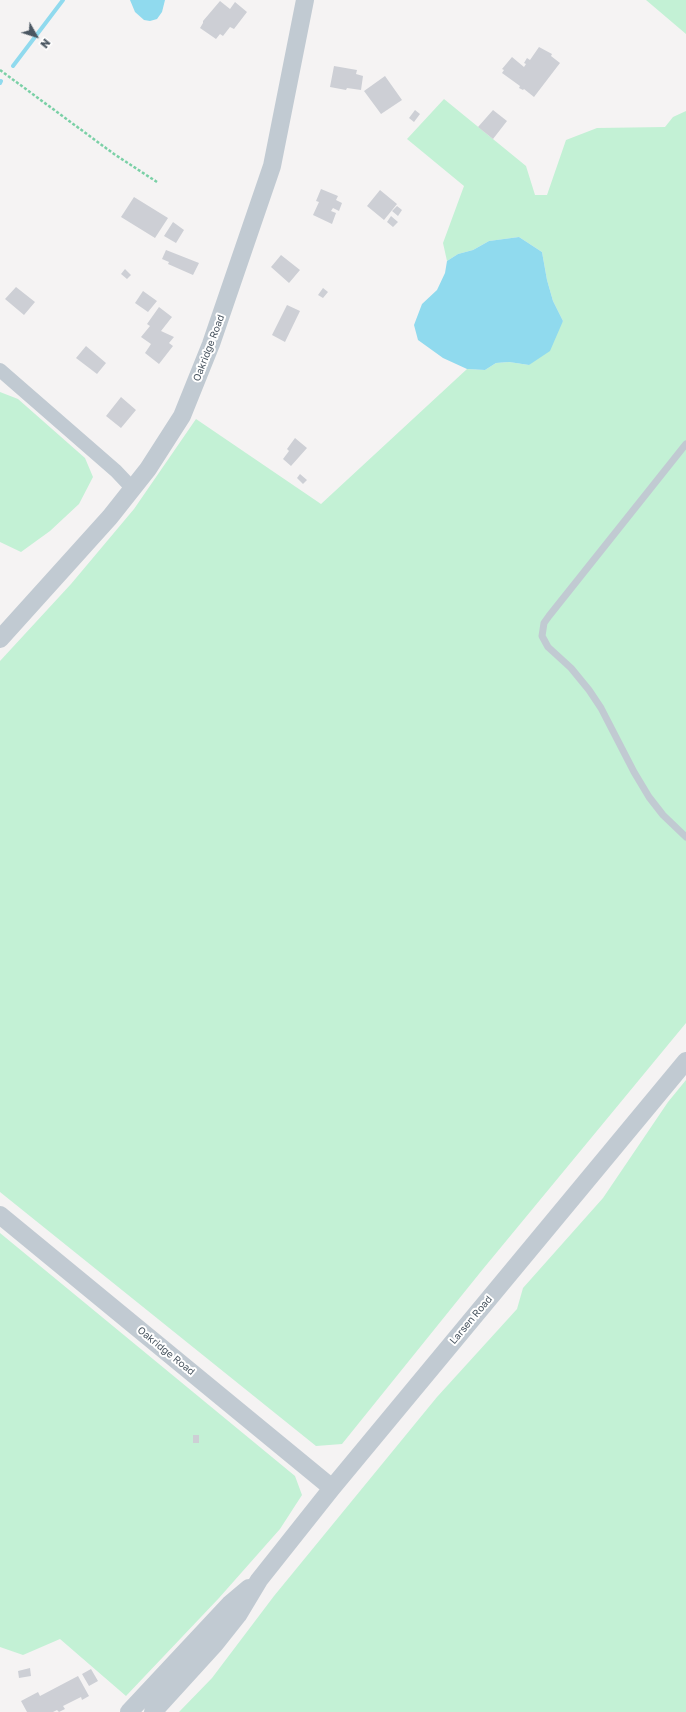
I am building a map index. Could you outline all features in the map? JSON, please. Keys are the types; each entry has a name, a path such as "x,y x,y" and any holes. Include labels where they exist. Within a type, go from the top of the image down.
{"street":[{"name":"Oakridge Road","path":"0,639 110,517 133,489 148,469 182,416 211,344 272,166 305,0"},
{"path":"0,370 116,471 133,489"},
{"name":"Larsen Road","path":"259,1580 332,1488 686,1061"},
{"name":"Oakridge Road","path":"0,1214 332,1488"},
{"path":"129,1712 230,1604 259,1580"},
{"path":"153,1712 229,1626 259,1580"}],"lane":[{"path":"686,444 549,616 544,623 542,636 548,648 571,668 597,702 649,797 663,815 686,837"}],"path":[{"path":"0,70 114,154 157,182"}],"green space":[{"path":"646,0 686,0 686,34"},
{"path":"444,99 526,166 535,195 547,195 566,140 597,128 665,127 673,117 686,111 686,1023 483,1269 342,1444 316,1446 0,1192 0,661 71,584 134,509 196,419 321,504 467,369 485,370 496,363 509,362 529,365 563,321 553,301 547,280 542,252 519,237 489,241 473,250 458,254 447,261 443,243 464,186 407,139"},
{"path":"0,392 18,399 85,458 93,477 79,504 50,531 21,552 0,542"},
{"path":"686,1080 686,1712 179,1712 212,1678 274,1596 437,1397 517,1309 523,1288 603,1198 668,1102"},
{"path":"0,1233 295,1476 302,1495 280,1529 219,1598 126,1696 60,1639 23,1655 0,1647"}],"water":[{"path":"130,0 165,0 162,12 157,19 150,21 144,20 135,12"},
{"path":"519,237 542,252 547,280 553,301 563,321 550,351 529,365 509,362 496,363 485,370 467,369 443,358 418,340 414,325 422,304 437,290 445,273 447,261 458,254 473,250 489,241"}],"building":[{"path":"220,1 230,9 235,2 247,12 234,29 230,27 223,36 220,34 216,39 200,28 203,21"},
{"path":"539,47 552,54 551,56 560,63 534,97 524,89 519,88 520,86 502,73 504,70 502,69 512,57 524,67 526,64 524,63 527,58 530,60"},
{"path":"334,66 357,70 356,74 363,76 361,90 347,88 346,90 330,87"},
{"path":"385,76 402,100 381,114 364,91"},
{"path":"415,110 420,114 414,122 409,118"},
{"path":"493,110 507,121 493,139 478,127"},
{"path":"321,189 338,196 336,200 342,203 339,211 333,208 331,211 336,213 332,224 313,215 319,202 316,201"},
{"path":"380,190 397,204 384,220 367,206"},
{"path":"134,197 168,218 155,238 121,217"},
{"path":"397,206 402,210 398,216 392,211"},
{"path":"391,216 398,222 393,227 387,222"},
{"path":"173,222 184,230 176,243 164,236"},
{"path":"166,250 199,263 193,275 168,264 169,262 162,259"},
{"path":"281,255 300,270 289,283 271,267"},
{"path":"125,269 131,275 127,279 121,274"},
{"path":"16,287 35,302 24,315 5,299"},
{"path":"323,288 328,292 323,298 318,295"},
{"path":"143,291 157,301 148,312 135,303"},
{"path":"287,305 300,311 285,342 272,335"},
{"path":"159,307 172,317 161,331 174,337 169,343 173,346 159,364 145,353 151,344 141,337 150,326 147,324"},
{"path":"86,346 106,363 97,374 76,358"},
{"path":"121,397 136,410 121,428 106,416"},
{"path":"295,438 307,448 291,466 283,459 289,451 287,449"},
{"path":"300,474 307,480 303,484 297,478"},
{"path":"193,1435 199,1435 199,1443 193,1443"},
{"path":"30,1668 31,1676 19,1678 18,1671"},
{"path":"91,1669 98,1681 89,1686 82,1674"},
{"path":"78,1676 89,1696 82,1700 81,1697 63,1706 65,1709 59,1712 57,1710 53,1712 27,1712 21,1701 38,1692 40,1696"}],"waterway":[{"path":"13,66 63,0"}]}
